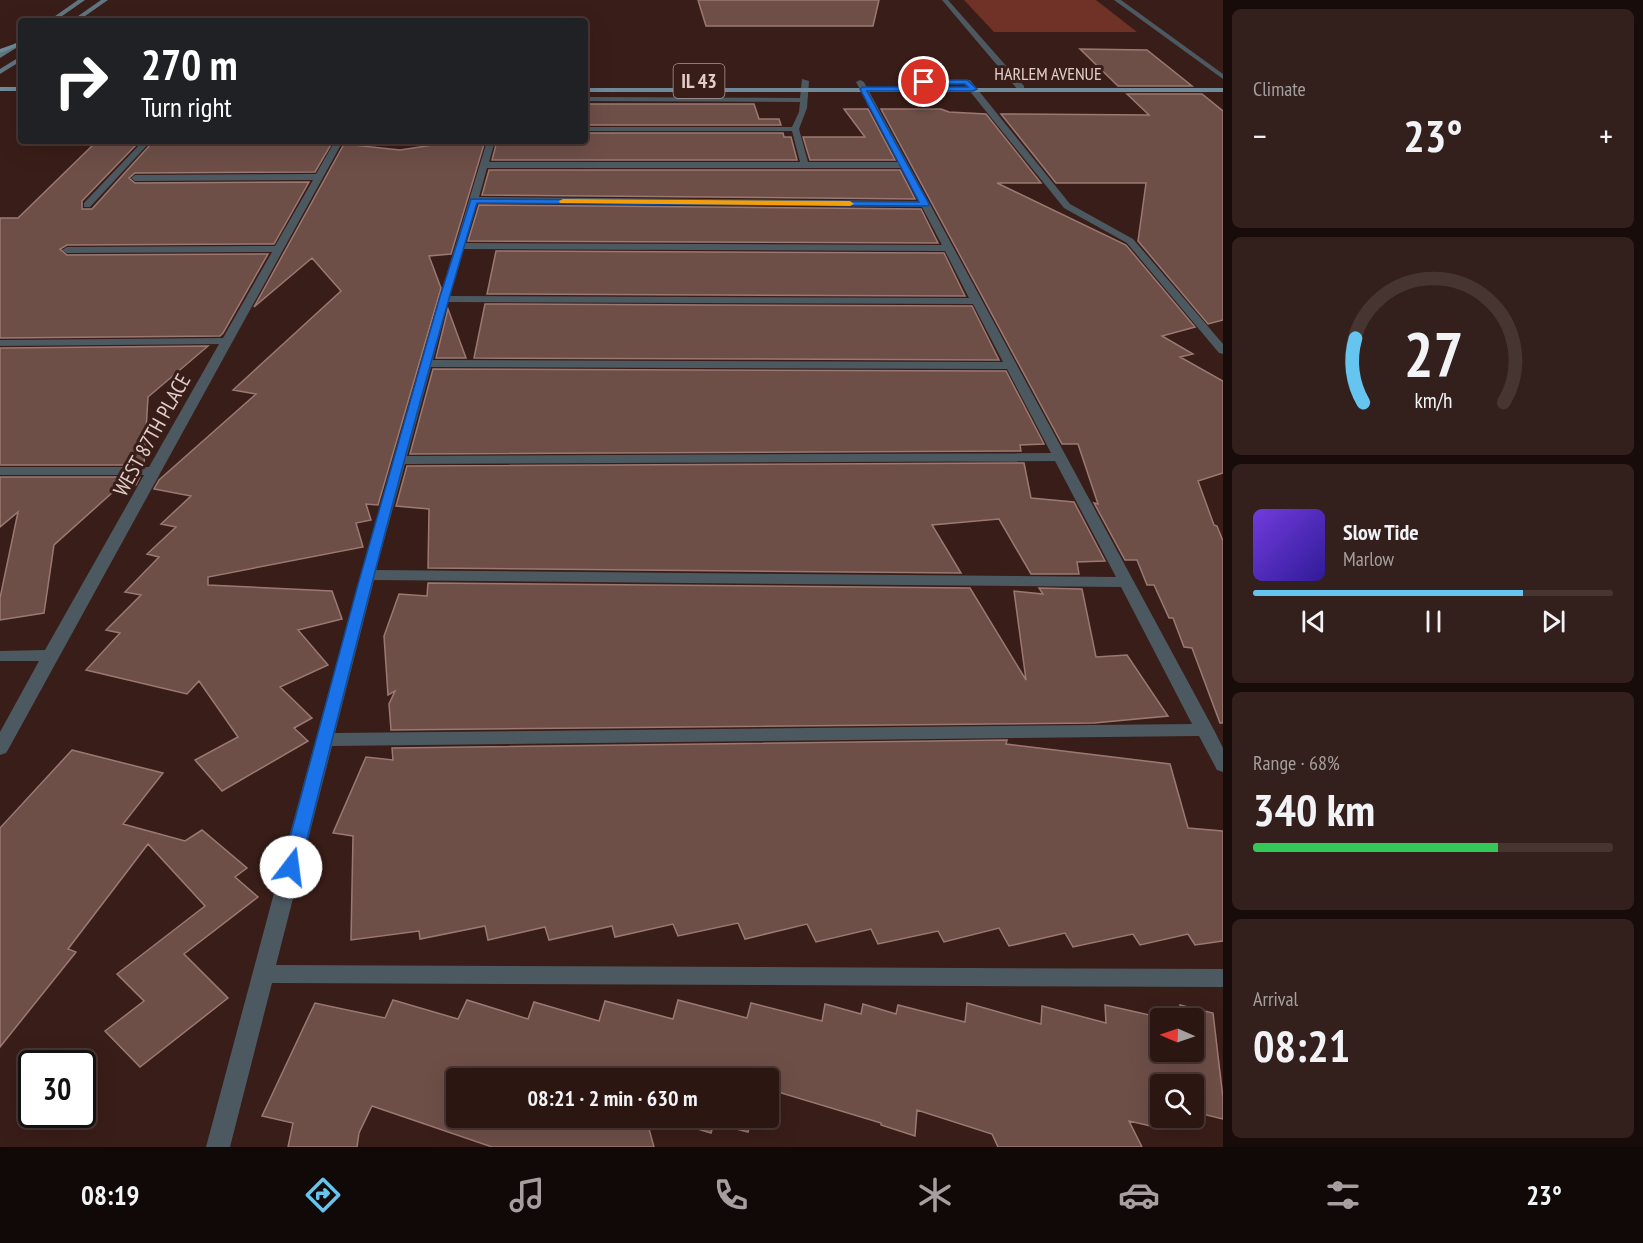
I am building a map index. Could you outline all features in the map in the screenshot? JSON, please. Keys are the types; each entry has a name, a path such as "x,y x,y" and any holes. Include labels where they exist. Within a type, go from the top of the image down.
{"main road":[{"path":"55,18 82,0"},
{"path":"78,18 105,0"},
{"path":"0,54 18,44"},
{"path":"0,72 18,60"},
{"path":"0,80 18,80"},
{"name":"HARLEM AVENUE","path":"970,85 1016,82 1223,80"},
{"name":"HARLEM AVENUE","path":"657,81 804,85"},
{"name":"HARLEM AVENUE","path":"588,90 804,85 970,85 1021,88 1223,90"},
{"path":"0,89 18,89"}],"street":[{"path":"945,0 1021,88"},
{"path":"1117,0 1223,80"},
{"path":"804,85 805,100 802,116 795,129 805,165"},
{"path":"862,85 1223,765"},
{"path":"970,85 1067,206 1131,241 1223,351"},
{"path":"588,99 805,100"},
{"path":"588,129 795,129"},
{"path":"87,205 144,144"},
{"name":"WEST 87TH PLACE","path":"0,748 337,144"},
{"path":"218,1147 368,575 444,300 490,144"},
{"path":"484,165 904,165"},
{"path":"135,178 319,177"},
{"path":"474,200 925,204"},
{"path":"461,246 948,248"},
{"path":"67,250 278,249"},
{"path":"444,300 976,301"},
{"path":"0,343 227,341"},
{"path":"428,363 1011,366"},
{"path":"400,460 1059,458"},
{"path":"0,471 154,471"},
{"path":"368,575 1125,582"},
{"path":"0,656 50,655"},
{"path":"324,740 1205,730"},
{"path":"263,974 1223,978"}],"shaded area":[{"path":"964,0 1096,0 1137,32 994,32"}],"building":[{"path":"698,0 879,0 873,26 706,26"},
{"path":"1080,49 1147,50 1192,86 1118,86"},
{"path":"1127,94 1202,94 1223,111 1223,320 1208,324 1138,241 1146,183 1056,183 1001,114 1149,115"},
{"path":"588,104 754,104 759,119 779,119 781,125 588,125"},
{"path":"844,109 868,109 895,160 810,160 803,137 865,137"},
{"path":"881,109 941,109 949,112 986,114 1041,183 997,183 1126,245 1195,327 1162,336 1193,354 1180,357 1223,381 1223,473 1198,481 1214,525 1217,526 1223,541 1223,723 1220,723 1192,648 1184,647 1173,618 1169,618 1154,585 1147,585 1137,560 1125,560 1094,503 1098,504 1078,444 1062,444"},
{"path":"588,133 783,133 784,137 791,137 797,160 492,160 496,144 588,144"},
{"path":"331,144 315,172 135,173 129,178 135,183 309,182 274,244 67,245 60,249 67,255 268,254 220,336 0,338 0,218 18,218 93,145 136,145 82,201 82,209 92,209 150,145"},
{"path":"344,144 400,150 439,144 484,144 451,254 429,256 441,288 378,505 366,504 371,520 356,523 363,547 208,577 208,585 332,591 342,619 298,630 328,665 280,687 312,718 294,728 308,741 222,791 195,760 238,737 199,681 187,694 86,670 120,633 106,630 141,595 125,592 159,557 147,554 176,527 161,524 191,496 154,489 159,480 256,394 233,390 341,291 312,258 254,307"},
{"path":"489,170 900,170 915,199 482,195"},
{"path":"479,205 921,209 938,243 468,241"},
{"path":"496,251 944,253 965,296 487,294"},
{"path":"485,304 972,306 999,360 474,358"},
{"path":"448,309 466,358 436,358"},
{"path":"208,346 148,397 144,465 0,465 0,348"},
{"path":"433,369 1006,371 1044,444 1020,445 1021,451 410,454"},
{"path":"1024,463 1031,498 1074,502 1105,561 1077,562 1079,574 1031,574 999,519 932,525 961,573 428,568 429,509 396,506 407,466"},
{"path":"0,477 140,477 136,485 123,483 54,545 44,613 0,620 0,598 18,512 0,527"},
{"path":"428,583 970,588 1026,680 1014,591 1043,594 1039,588 1082,589 1096,657 1127,655 1168,716 1094,723 391,730 389,704 395,691 388,695 384,636 399,594 427,596"},
{"path":"1007,740 1006,744 1170,764 1188,828 1223,831 1223,941 1195,945 1188,934 1140,945 1133,934 1073,947 1065,933 1009,946 999,928 944,942 938,931 878,944 871,929 816,942 807,924 745,939 738,923 678,936 673,924 615,937 612,926 549,940 545,927 488,940 485,926 420,939 419,931 351,940 353,836 333,833 366,757 393,760 392,748"},
{"path":"72,750 163,773 123,824 185,841 202,830 247,868 235,877 258,897 184,954 228,998 140,1067 105,1031 144,1001 117,974 205,906 148,844 68,949 76,952 0,1047 0,828"},
{"path":"393,1000 458,1019 467,1000 528,1019 534,1002 599,1021 605,1001 673,1019 678,1000 747,1018 751,1003 822,1021 825,1004 861,1014 863,1004 896,1014 898,1005 965,1022 967,1003 1041,1024 1042,1006 1106,1023 1105,1005 1150,1015 1150,1062 1204,1062 1204,1011 1213,1013 1223,1098 1223,1119 1204,1114 1204,1074 1150,1074 1150,1126 1129,1121 1142,1147 998,1147 992,1134 917,1110 915,1136 881,1125 881,1123 779,1092 779,1068 446,1068 446,1128 649,1128 654,1147 492,1147 372,1106 359,1133 357,1147 288,1147 293,1123 262,1116 315,1003 385,1018"},
{"path":"694,1128 712,1128 711,1133"},
{"path":"733,1128 749,1128 748,1132"}],"slow traffic":[{"path":"563,201 850,204"}],"route":[{"path":"291,867 364,588 474,200 925,204 863,89 973,89 967,82 924,82"}]}
